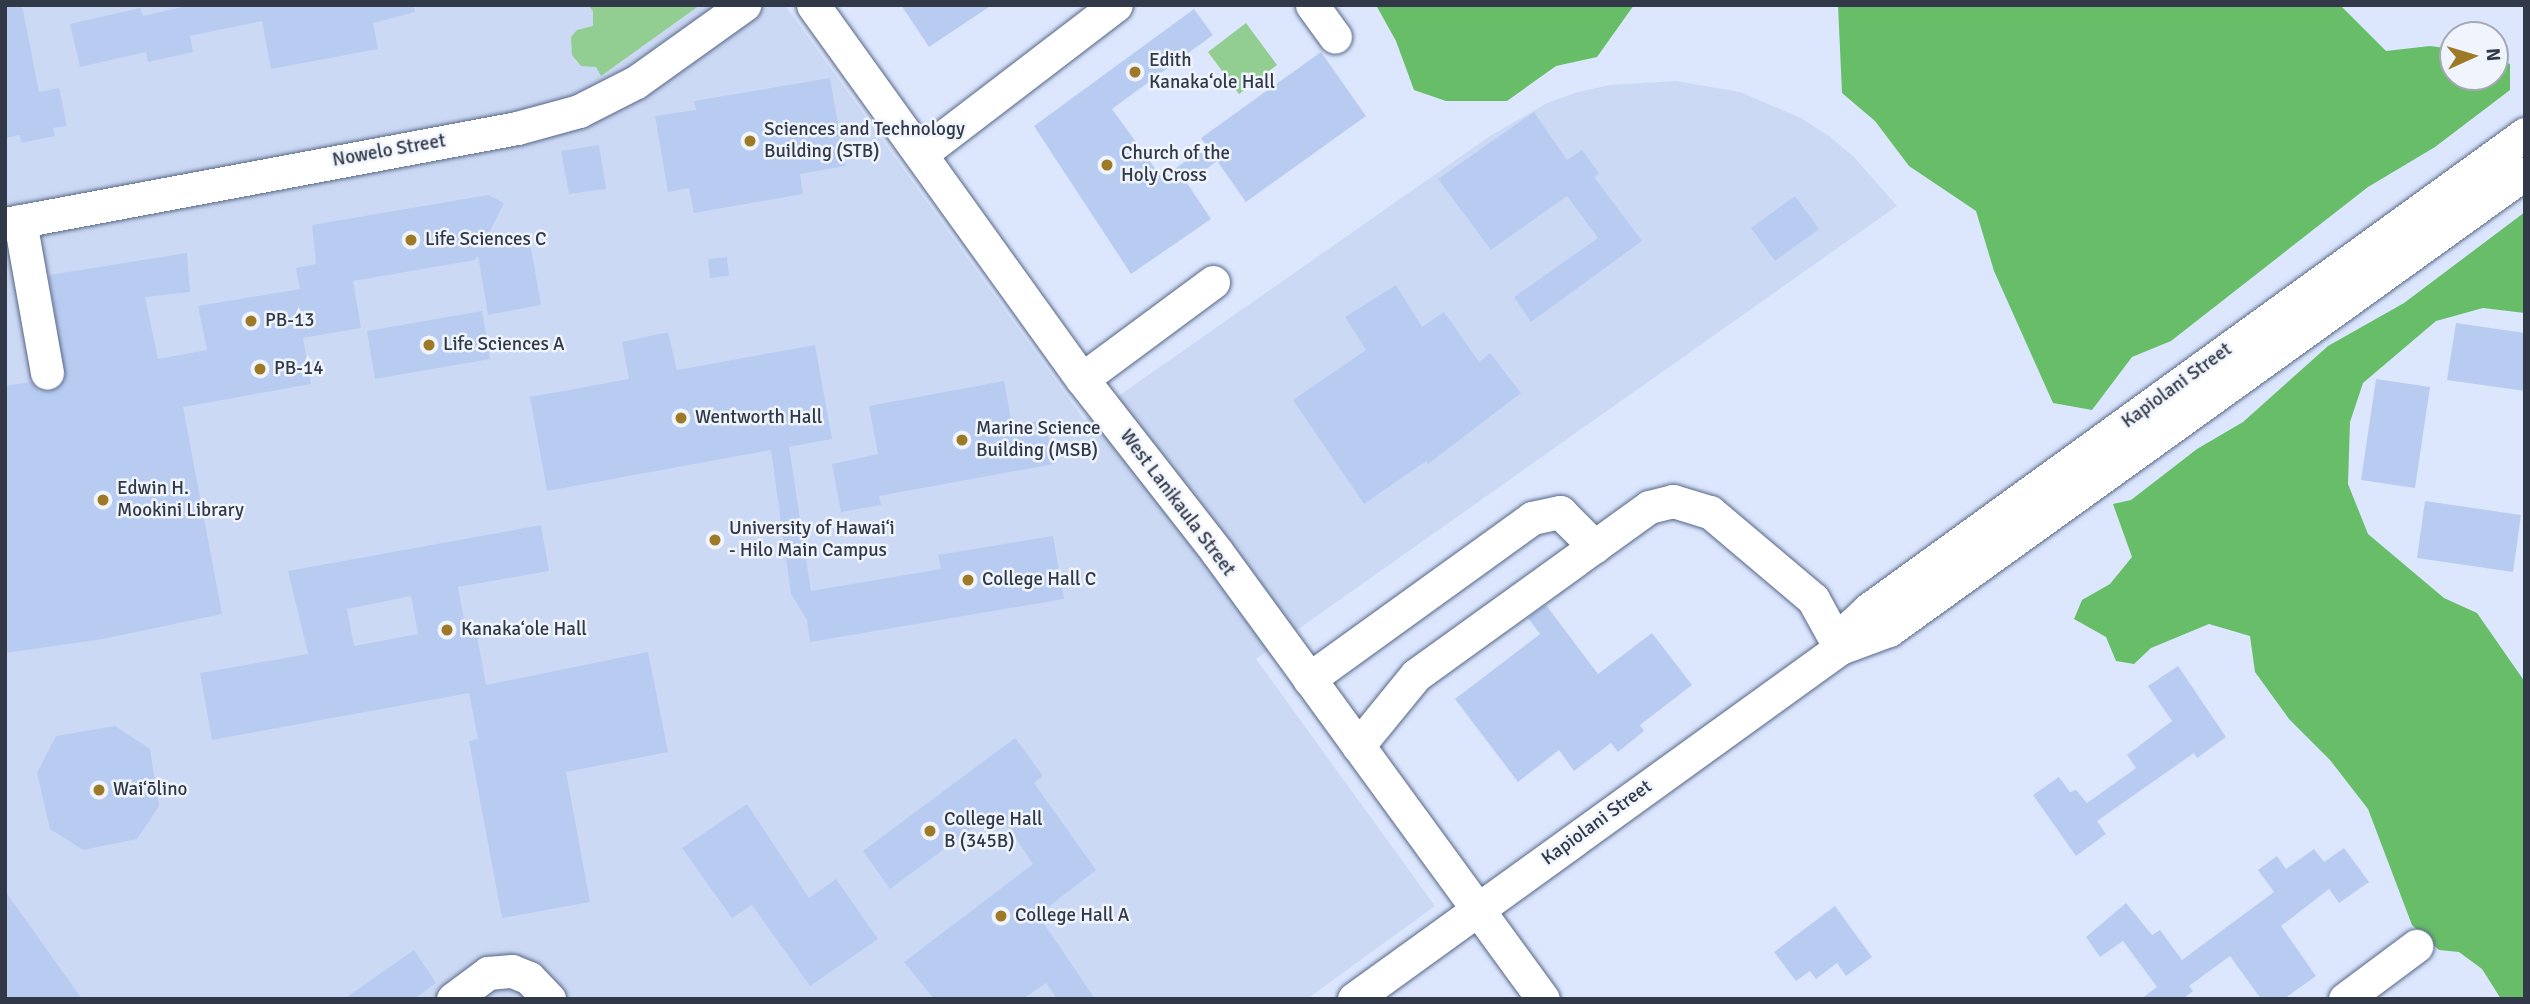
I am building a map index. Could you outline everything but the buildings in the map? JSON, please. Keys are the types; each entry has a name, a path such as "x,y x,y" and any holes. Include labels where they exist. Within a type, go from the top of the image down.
{"street":[{"name":"Nowelo Street","path":"12,222 517,128 579,111 636,82 744,5"},
{"name":"West Lanikaula Street","path":"813,5 1082,379 1309,679 1543,999"},
{"path":"921,154 1116,5"},
{"path":"1312,5 1335,37"},
{"name":"Kapiolani Street","path":"1840,648 1852,625 1869,609 2525,134"},
{"name":"Kapiolani Street","path":"1354,999 1840,648 1889,631 2525,173"},
{"path":"12,222 47,373"},
{"path":"1082,379 1213,282"},
{"path":"1358,747 1416,675 1648,507 1673,501 1710,512 1813,599 1840,648"},
{"path":"1309,679 1532,518 1560,512 1595,547"},
{"path":"2345,999 2416,946"},
{"path":"453,999 488,974 512,971 529,978 549,999"}],"shaded area":[{"name":"University of Hawaiʻi - Hilo Main Campus","path":"5,5 785,5 1084,420 1490,136 1547,103 1578,92 1610,85 1675,81 1740,92 1801,118 1829,136 1854,157 1897,206 1256,659 1435,906 1307,999 5,999"}],"green space":[{"path":"588,5 700,5 601,76 596,67 581,66 572,55 571,37 577,30 593,26 593,11"},
{"path":"1376,5 1634,5 1597,57 1556,66 1507,101 1446,101 1414,90 1396,41"},
{"path":"1838,5 2340,5 2386,51 2439,47 2439,91 2509,91 2435,147 2368,187 2171,341 2132,357 2092,410 2053,403 1994,271 1976,211 1909,166 1875,121 1842,93"},
{"path":"1246,23 1277,65 1239,94 1208,52"},
{"path":"2525,212 2525,313 2483,308 2436,321 2363,383 2350,422 2348,484 2368,534 2444,598 2477,613 2525,682 2525,999 2501,999 2482,969 2459,952 2439,950 2412,925 2368,809 2330,760 2289,719 2255,672 2250,636 2209,624 2151,648 2134,664 2116,661 2106,637 2074,619 2082,600 2110,584 2132,557 2113,504 2131,500 2197,449 2243,422 2328,346 2404,303"}],"place":[{"name":"Edith Kanaka‘ole Hall","path":"1135,72"},
{"name":"Sciences and Technology Building (STB)","path":"750,141"},
{"name":"Church of the Holy Cross","path":"1107,165"},
{"name":"Life Sciences C","path":"411,240"},
{"name":"PB-13","path":"251,321"},
{"name":"Life Sciences A","path":"429,345"},
{"name":"PB-14","path":"260,369"},
{"name":"Wentworth Hall","path":"681,418"},
{"name":"Marine Science Building (MSB)","path":"962,440"},
{"name":"Edwin H. Mookini Library","path":"103,500"},
{"name":"University of Hawaiʻi - Hilo Main Campus","path":"715,540"},
{"name":"College Hall C","path":"968,580"},
{"name":"Kanakaʻole Hall","path":"447,630"},
{"name":"Waiʻōlino","path":"99,790"},
{"name":"College Hall B (345B)","path":"930,831"},
{"name":"College Hall A","path":"1001,916"}]}
